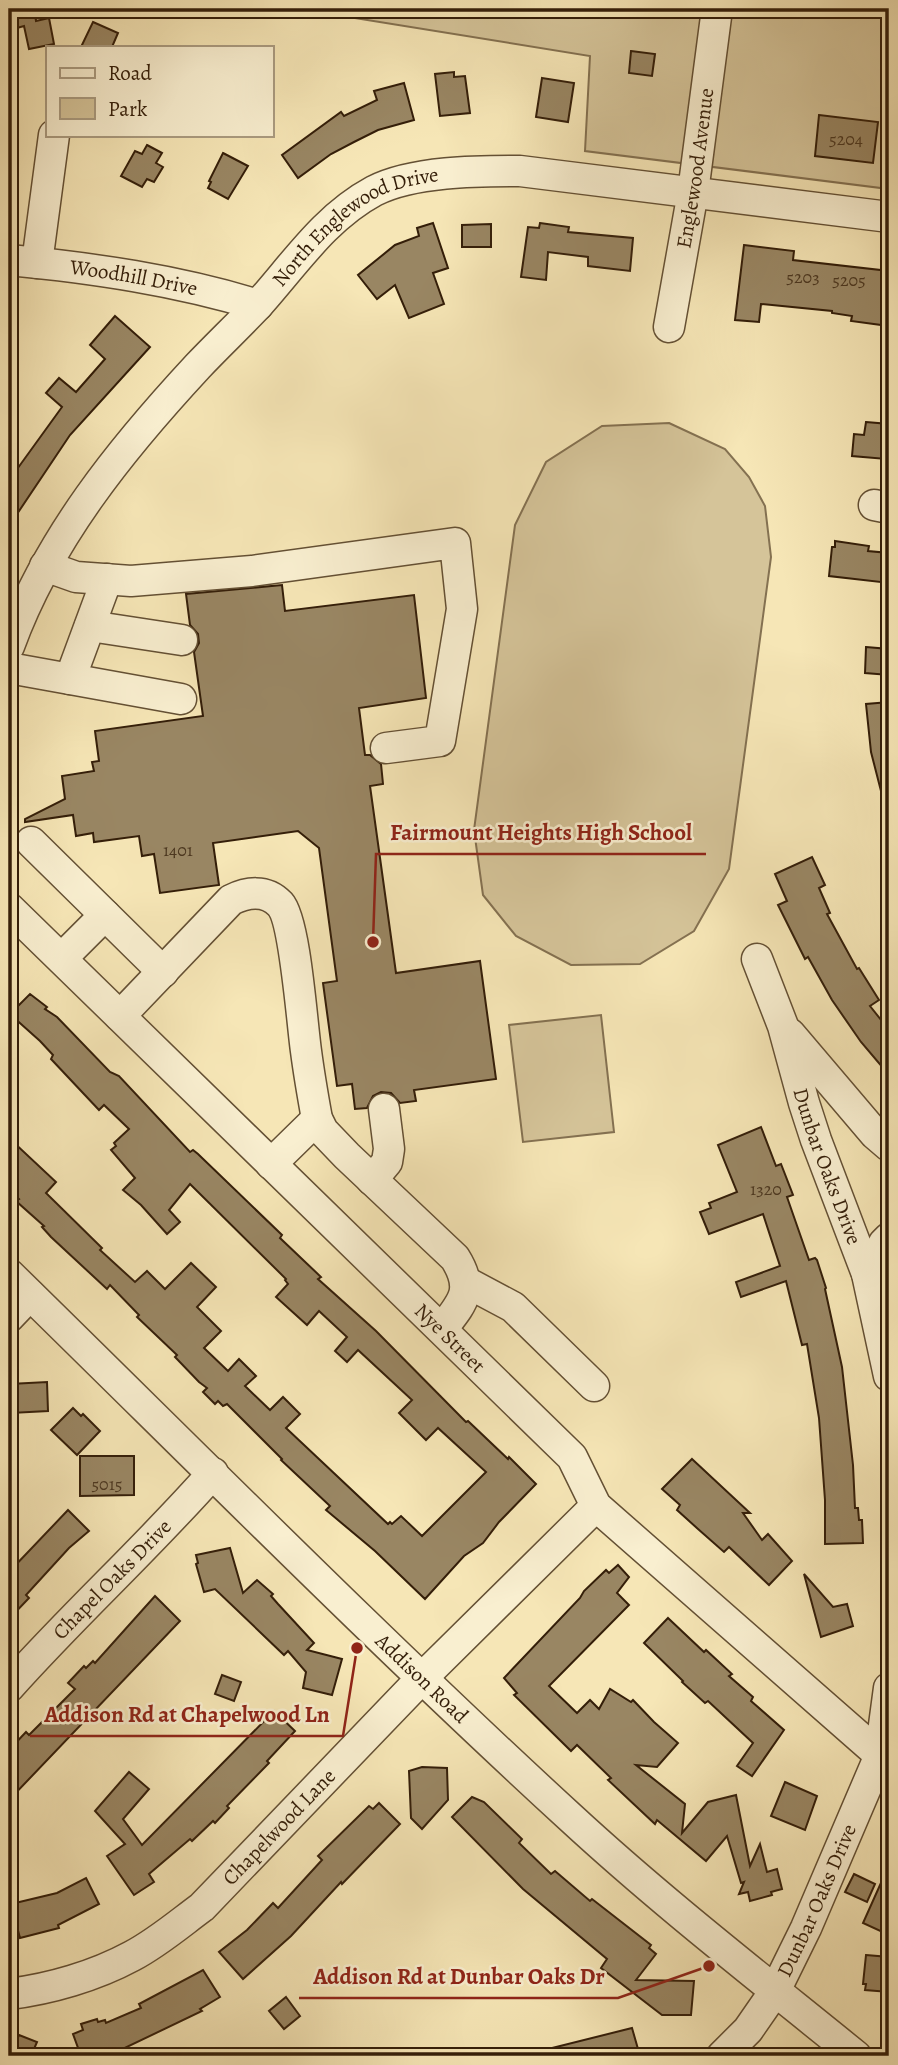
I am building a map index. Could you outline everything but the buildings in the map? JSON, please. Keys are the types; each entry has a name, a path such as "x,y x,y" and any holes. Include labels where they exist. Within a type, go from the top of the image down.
{"street":[{"name":"Englewood Avenue","path":"669,327 693,192 717,9"},
{"path":"23,261 54,136"},
{"name":"North Englewood Drive","path":"9,646 21,614 45,566 69,526 132,441 198,366 258,305 315,237 337,217 376,190 440,174 520,171 889,217"},
{"name":"Woodhill Drive","path":"23,261 204,288 258,305"},
{"path":"45,566 76,577 131,581 252,571 455,543 462,610 440,741 386,748"},
{"path":"70,679 107,579"},
{"path":"90,626 182,640"},
{"path":"9,668 181,699"},
{"path":"31,842 163,972"},
{"path":"120,1016 231,900 244,893 254,893 271,897 282,906 292,945 317,1119 323,1131 454,1258 466,1282 464,1300 442,1329"},
{"name":"Nye Street","path":"9,908 572,1457 596,1506 885,1759"},
{"path":"62,958 105,915"},
{"name":"Dunbar Oaks Drive","path":"757,959 783,1026 804,1103 867,1274 889,1376"},
{"path":"783,1026 875,1134 889,1146"},
{"path":"372,1180 387,1162 389,1149 384,1109"},
{"path":"271,1164 317,1119"},
{"path":"867,1274 889,1238"},
{"name":"Addison Road","path":"9,1274 422,1678 600,1844 856,2056"},
{"path":"466,1282 513,1307 594,1386"},
{"path":"9,1317 30,1295"},
{"name":"Chapel Oaks Drive","path":"9,1687 213,1473"},
{"name":"Chapelwood Lane","path":"9,1994 68,1981 101,1970 132,1956 202,1907 422,1678 596,1506"},
{"name":"Dunbar Oaks Drive","path":"722,2056 748,2029 775,1991 885,1759 889,1688"}],"green space":[{"path":"299,9 889,9 889,189 585,151 590,56"},
{"path":"669,423 725,449 749,477 765,506 771,557 729,869 694,931 640,964 571,965 516,936 483,895 474,830 515,525 546,462 602,426"},
{"path":"601,1015 614,1132 523,1142 509,1025"}],"place":[{"name":"Fairmount Heights High School","path":"373,942"},
{"name":"Addison Rd at Chapelwood Ln","path":"357,1648"},
{"name":"Addison Rd at Dunbar Oaks Dr","path":"709,1966"}]}
